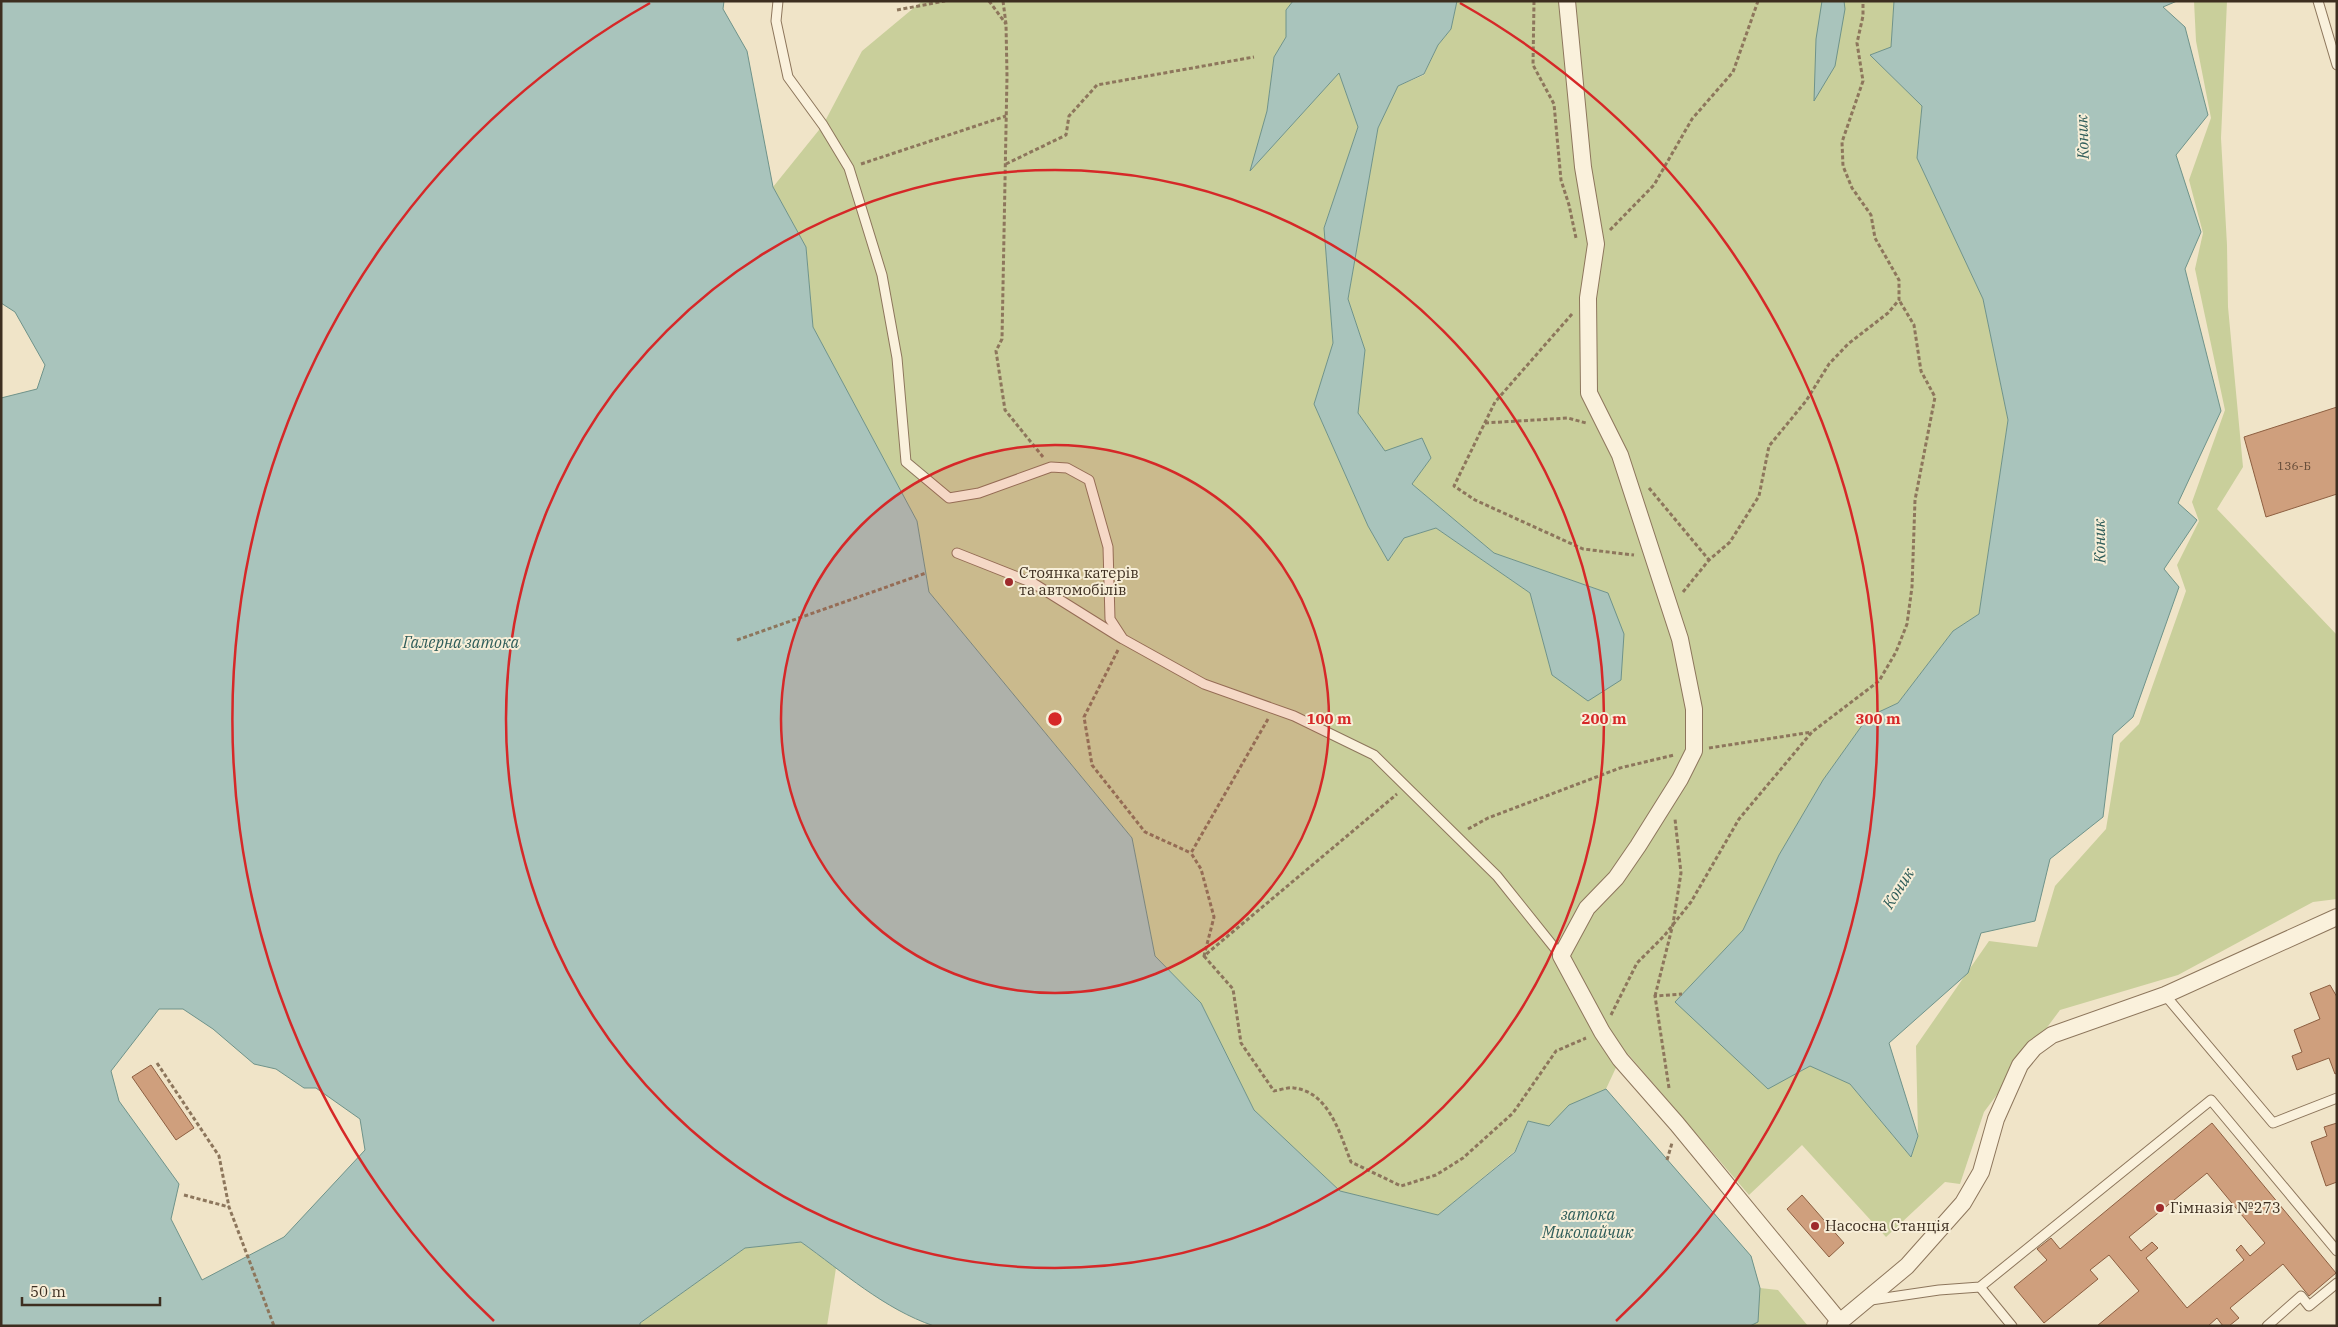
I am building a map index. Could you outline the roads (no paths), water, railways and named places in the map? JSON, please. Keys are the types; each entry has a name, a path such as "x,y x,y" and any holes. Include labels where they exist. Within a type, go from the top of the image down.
{"street":[{"path":"1567,1 1583,167 1596,244 1588,298 1588,394 1620,455 1680,639 1694,709 1694,751 1680,779 1638,846 1616,878 1587,908 1561,956 1602,1032 1620,1059 1677,1124 1837,1324 1907,1266 1962,1203 1981,1172 1996,1119 2020,1065 2034,1048 2052,1035 2165,995 2337,917"}],"lane":[{"path":"778,1 776,21 788,78 822,125 849,168 882,275 897,358 906,462 948,498 979,493 1051,467 1067,468 1089,480 1108,547 1110,619 1123,639"},
{"path":"2318,1 2337,65"},
{"path":"957,553 1033,583 1123,639 1204,684 1294,716 1374,755 1497,876 1561,956"},
{"path":"2165,995 2273,1123 2337,1098"},
{"path":"1866,1301 1939,1290 1980,1287 2211,1100 2337,1251"},
{"path":"2267,1326 2302,1296 2309,1306 2337,1283"},
{"path":"1980,1287 2012,1326"}],"water":[{"name":"Галерна затока","path":"1,1 724,1 723,9 747,51 773,187 806,247 813,327 917,521 929,592 1132,838 1155,956 1201,1003 1254,1110 1340,1191 1438,1215 1515,1152 1528,1121 1549,1126 1569,1105 1606,1089 1751,1256 1760,1288 1758,1322 1750,1326 934,1326 916,1319 881,1300 801,1242 745,1248 640,1323 640,1326 1,1326 1,398 37,389 45,365 15,312 1,303","holes":["159,1009 183,1009 213,1029 254,1064 276,1069 304,1088 316,1088 360,1119 365,1150 284,1237 202,1280 171,1219 179,1184 119,1101 111,1071"]},
{"path":"1293,1 1457,1 1451,29 1438,45 1424,74 1398,86 1378,128 1348,299 1365,350 1358,413 1385,451 1422,438 1431,458 1412,484 1494,553 1608,593 1624,634 1621,680 1588,701 1552,675 1530,593 1436,528 1404,538 1388,561 1368,526 1314,404 1333,343 1324,228 1358,127 1339,73 1250,171 1267,111 1274,57 1286,37 1286,10"},
{"path":"1822,1 1844,1 1845,9 1835,66 1814,101 1816,39"},
{"name":"Коник","path":"1894,1 2177,1 2163,7 2185,27 2208,115 2176,155 2201,232 2185,269 2221,411 2178,503 2197,520 2164,569 2179,587 2133,717 2113,735 2103,817 2050,859 2035,921 1981,933 1968,973 1889,1043 1918,1136 1911,1157 1850,1084 1810,1066 1768,1089 1675,1002 1743,930 1779,855 1823,780 1868,717 1898,703 1953,631 1979,614 2008,420 1983,299 1917,158 1922,106 1870,55 1891,47"}],"place":[{"name":"Стоянка катерів та автомобілів","path":"1009,582"},
{"name":"Гімназія №273","path":"2160,1208"},
{"name":"Насосна Станція","path":"1815,1226"}],"water label":[{"name":"затока Миколайчик","path":"1588,1223"}]}
